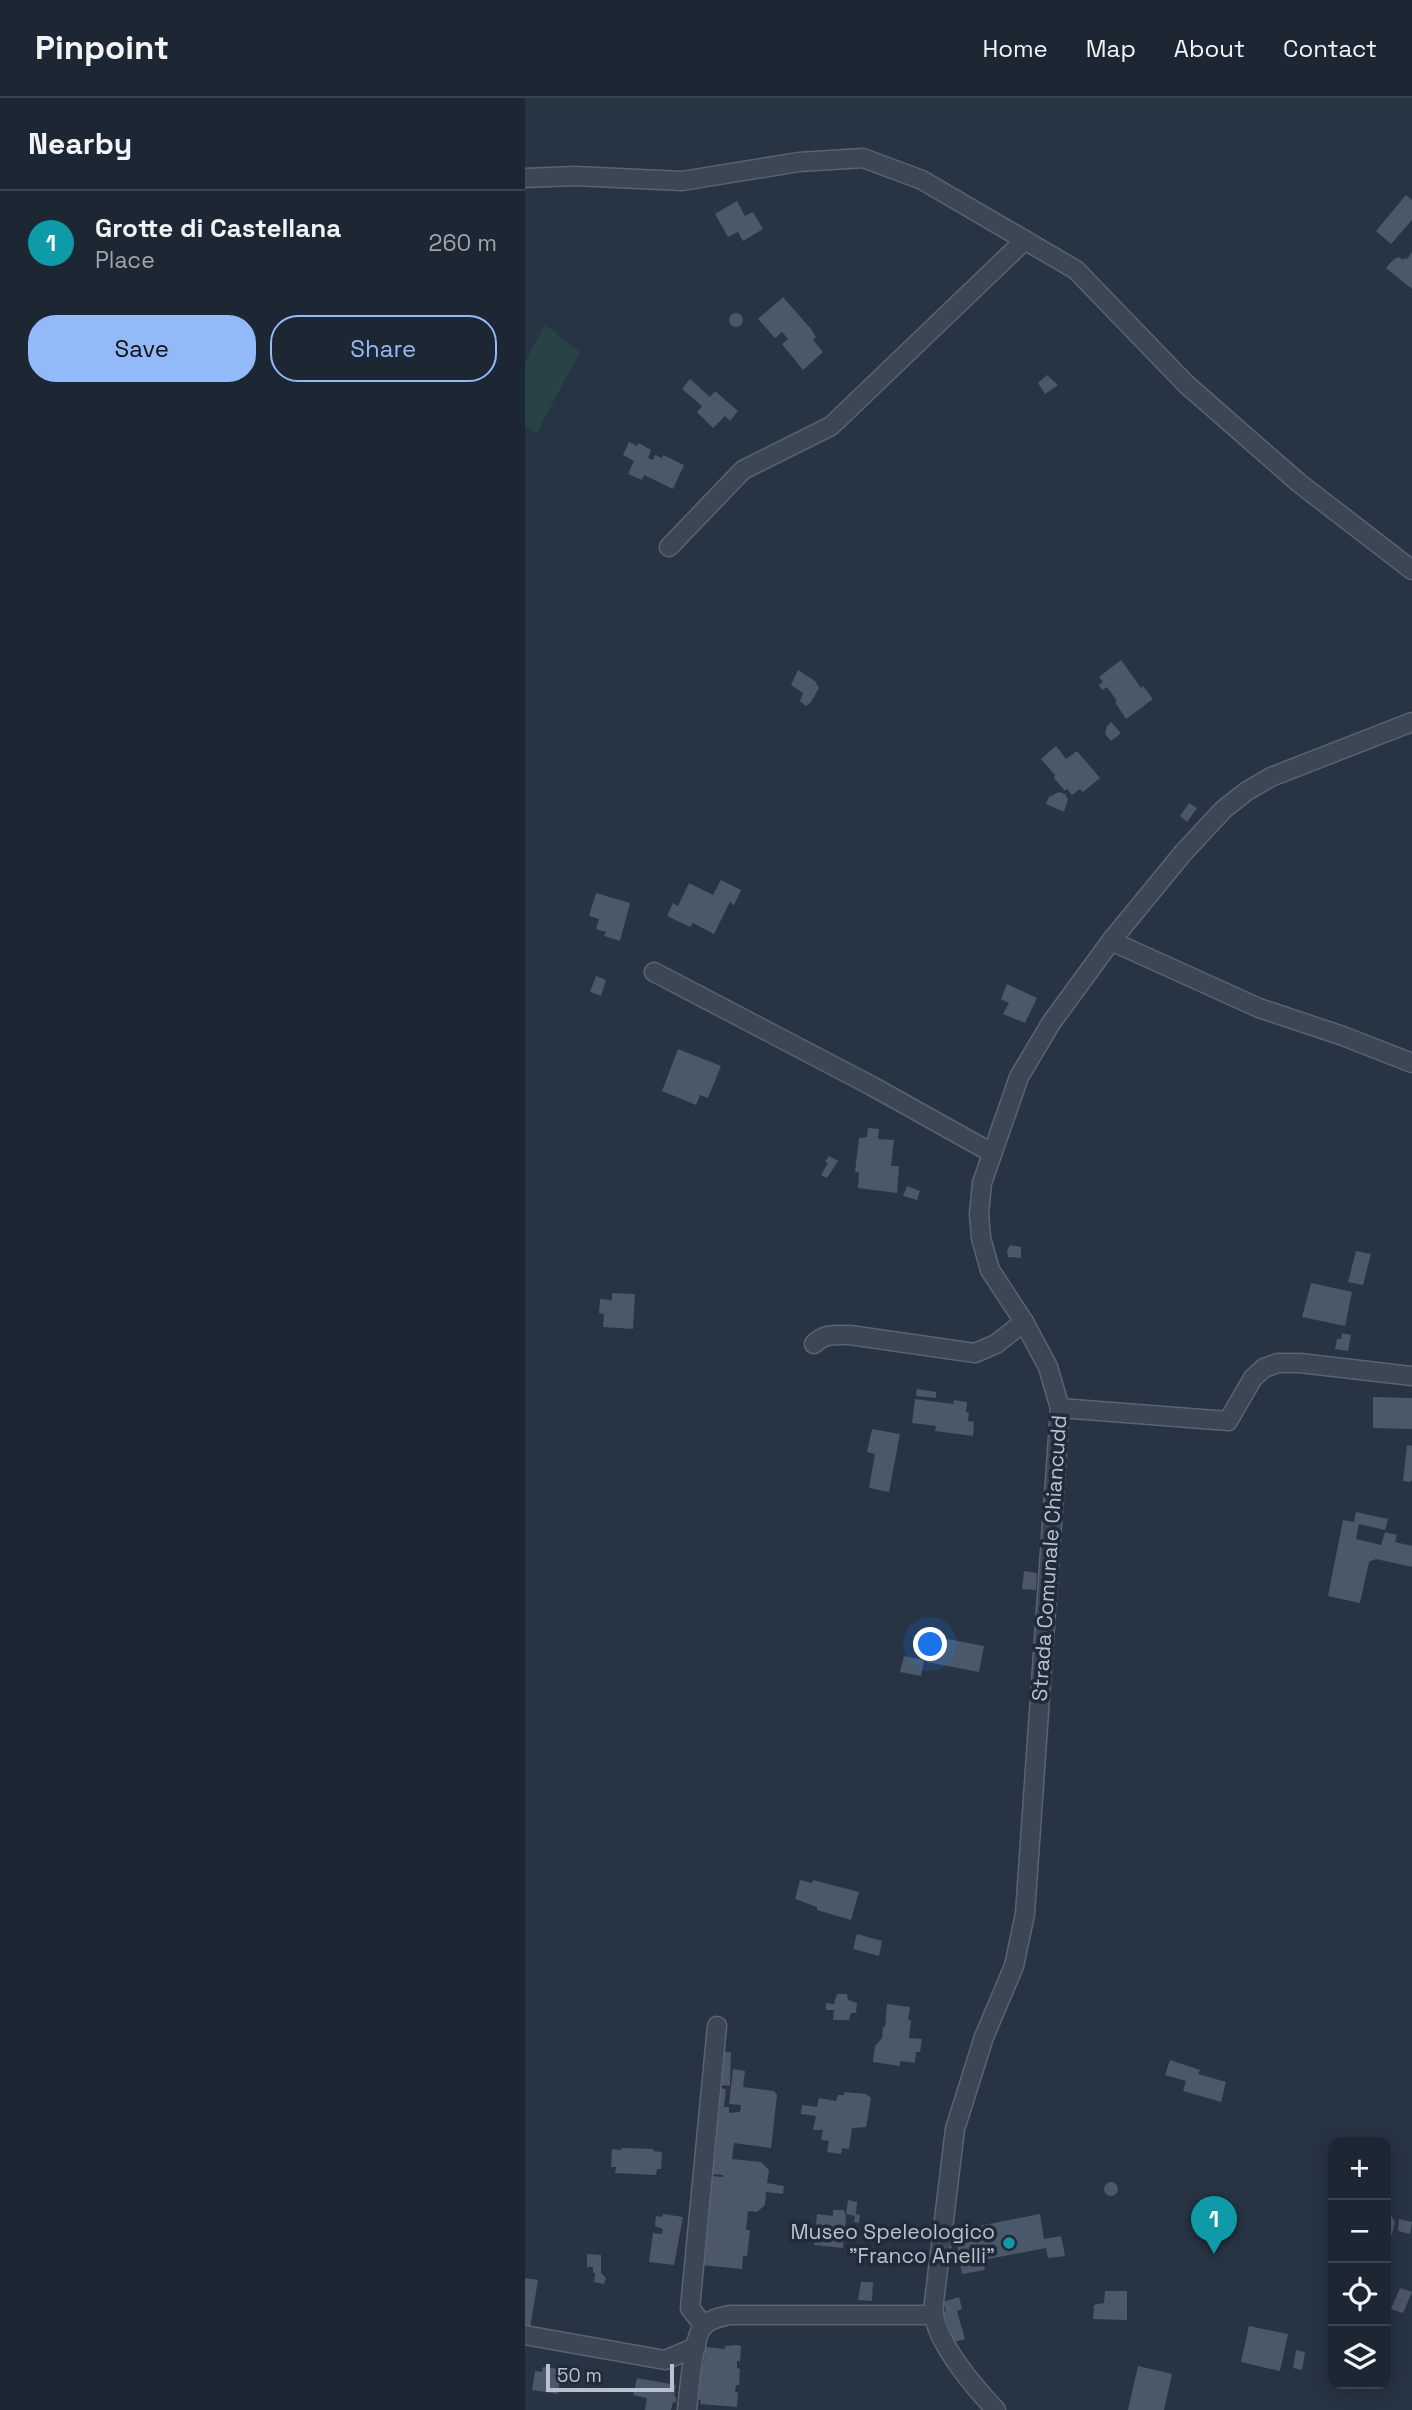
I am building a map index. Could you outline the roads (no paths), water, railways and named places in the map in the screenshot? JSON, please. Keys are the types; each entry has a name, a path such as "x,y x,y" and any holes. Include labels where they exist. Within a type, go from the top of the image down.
{"street":[{"path":"525,178 575,176 682,181 799,162 863,158 922,180 1076,270 1186,384 1299,483 1412,570"},
{"path":"669,547 743,470 831,426 1025,240"},
{"name":"Strada Comunale Chiancudd","path":"996,2410 947,2347 934,2315 935,2294 955,2129 983,2036 1014,1966 1025,1914 1060,1408 1048,1367 1024,1322 991,1270 981,1238 979,1214 982,1183 1019,1077 1051,1023 1182,853 1224,809 1247,791 1293,768 1412,722"},
{"path":"1111,942 1259,1009 1343,1036 1412,1063"},
{"path":"654,972 883,1092 992,1153"},
{"path":"814,1344 821,1337 829,1335 850,1335 975,1353 996,1344 1024,1322"},
{"path":"1060,1408 1228,1420 1254,1378 1265,1368 1278,1363 1300,1363 1412,1377"},
{"path":"704,2326 690,2308 717,2026"},
{"path":"687,2410 697,2337 704,2326 714,2319 730,2315 934,2315"},
{"path":"525,2335 665,2360 696,2347"}],"place":[{"name":"Museo Speleologico \"Franco Anelli\"","path":"1009,2243"},
{"name":"Grotte di Castellana","path":"1214,2254"}]}
